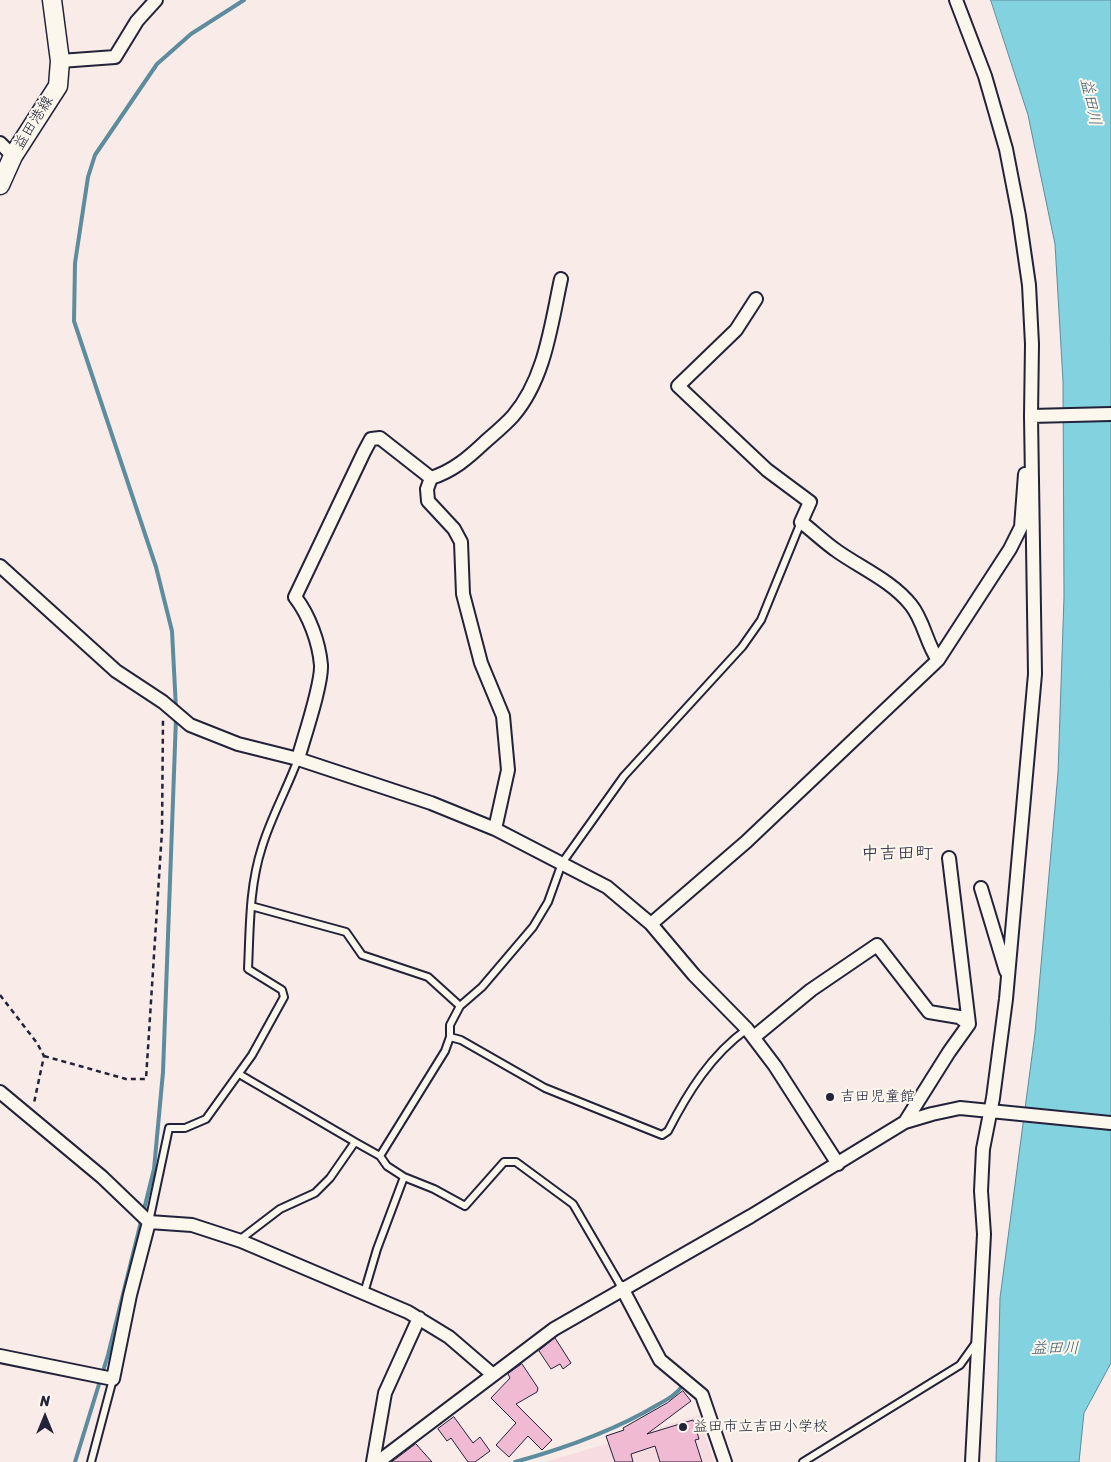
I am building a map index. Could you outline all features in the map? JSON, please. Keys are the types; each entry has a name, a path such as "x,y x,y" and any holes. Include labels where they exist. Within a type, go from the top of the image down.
{"main road":[{"name":"益田港線","path":"0,185 13,156 58,86 60,62 52,0"}],"street":[{"path":"60,62 115,57 137,21 156,0"},
{"path":"956,0 985,76 1006,149 1020,216 1029,285 1036,416 1032,451 1035,674 996,1110 983,1149 981,1190 984,1234 972,1462"},
{"path":"0,143 13,156"},
{"path":"431,478 447,473 472,454 514,415 532,386 544,358 561,279"},
{"path":"756,299 736,330 678,386 767,470 810,502 800,522 836,550 874,574 910,603 917,613 932,652 938,660"},
{"path":"1036,416 1111,414"},
{"path":"298,759 319,681 321,665 312,629 295,597 371,439 380,438 431,478"},
{"path":"651,924 746,842 938,660 1010,549 1021,527 1026,463 1032,451"},
{"path":"431,478 427,489 428,500 454,529 461,542 463,594 481,663 503,716 508,770 495,829"},
{"path":"0,566 116,671 163,702 190,725 238,744 298,759 431,803 495,829 607,887 651,924 694,975 751,1033 775,1066 838,1164"},
{"path":"906,1122 949,1052 970,1024 949,858"},
{"path":"980,888 1008,976"},
{"path":"751,1033 877,945 929,1012 959,1018 970,1024"},
{"path":"0,1092 102,1176 149,1222 192,1226 241,1242 419,1318 449,1337 492,1374"},
{"path":"378,1462 554,1329 622,1288 751,1216 906,1122 960,1108 996,1110 1111,1123"},
{"path":"0,1356 113,1379 130,1295 149,1222"},
{"path":"622,1288 660,1360 702,1395 725,1462"},
{"path":"373,1462 385,1393 419,1318"}],"lane":[{"path":"380,1156 445,1051 450,1037 450,1025 460,1006 482,987 533,927 548,902 562,863 624,776 742,647 761,620 800,522"},
{"path":"149,1222 169,1128 185,1128 206,1119 252,1055 284,997 282,990 248,969 252,884 262,846 287,791 298,759"},
{"path":"251,906 346,932 362,955 428,977 460,1006"},
{"path":"450,1037 461,1040 545,1088 662,1135 668,1131 690,1091 715,1057 730,1042 751,1033"},
{"path":"239,1074 380,1156 387,1166 404,1176 434,1189 465,1206 504,1162 516,1162 573,1204 622,1288"},
{"path":"241,1242 242,1238 280,1209 315,1192 330,1178 355,1142"},
{"path":"364,1294 377,1249 404,1176"},
{"path":"802,1462 960,1365 980,1338"},
{"path":"91,1462 113,1379"}],"path":[{"path":"44,1056 126,1079 146,1079 162,831 163,702"},
{"path":"0,995 37,1043 44,1056 30,1117"}],"shaded area":[{"name":"益田市立吉田小学校","path":"699,1415 714,1462 544,1462 624,1439"}],"water":[{"name":"益田川","path":"991,0 1111,0 1111,1363 1084,1413 1079,1462 996,1462 1000,1298 1035,1033 1058,773 1064,597 1063,381 1055,244 1028,115"}],"building":[{"path":"555,1338 571,1363 563,1369 560,1364 551,1369 539,1351"},
{"path":"522,1364 538,1388 537,1392 516,1404 552,1440 542,1450 528,1436 509,1457 496,1445 516,1423 491,1398 510,1378 508,1374"},
{"name":"益田市立吉田小学校","path":"683,1391 691,1401 647,1434 693,1420 699,1439 695,1440 702,1462 660,1462 655,1446 631,1454 633,1462 615,1462 606,1436 624,1430 623,1428 667,1403"},
{"path":"454,1417 473,1443 480,1437 490,1451 475,1462 468,1462 451,1438 447,1441 438,1429"},
{"path":"416,1444 432,1462 392,1462"}],"waterway":[{"path":"176,709 172,631 156,567 74,321 75,263 88,177 95,155 157,64 191,34 244,0"},
{"path":"75,1462 108,1355 154,1169 163,1072 176,718"},
{"path":"515,1462 571,1445 607,1431 669,1398 683,1385"}],"place":[{"name":"吉田児童館","path":"830,1097"},
{"name":"益田市立吉田小学校","path":"683,1427"}],"district":[{"name":"中吉田町","path":"897,854"}]}
